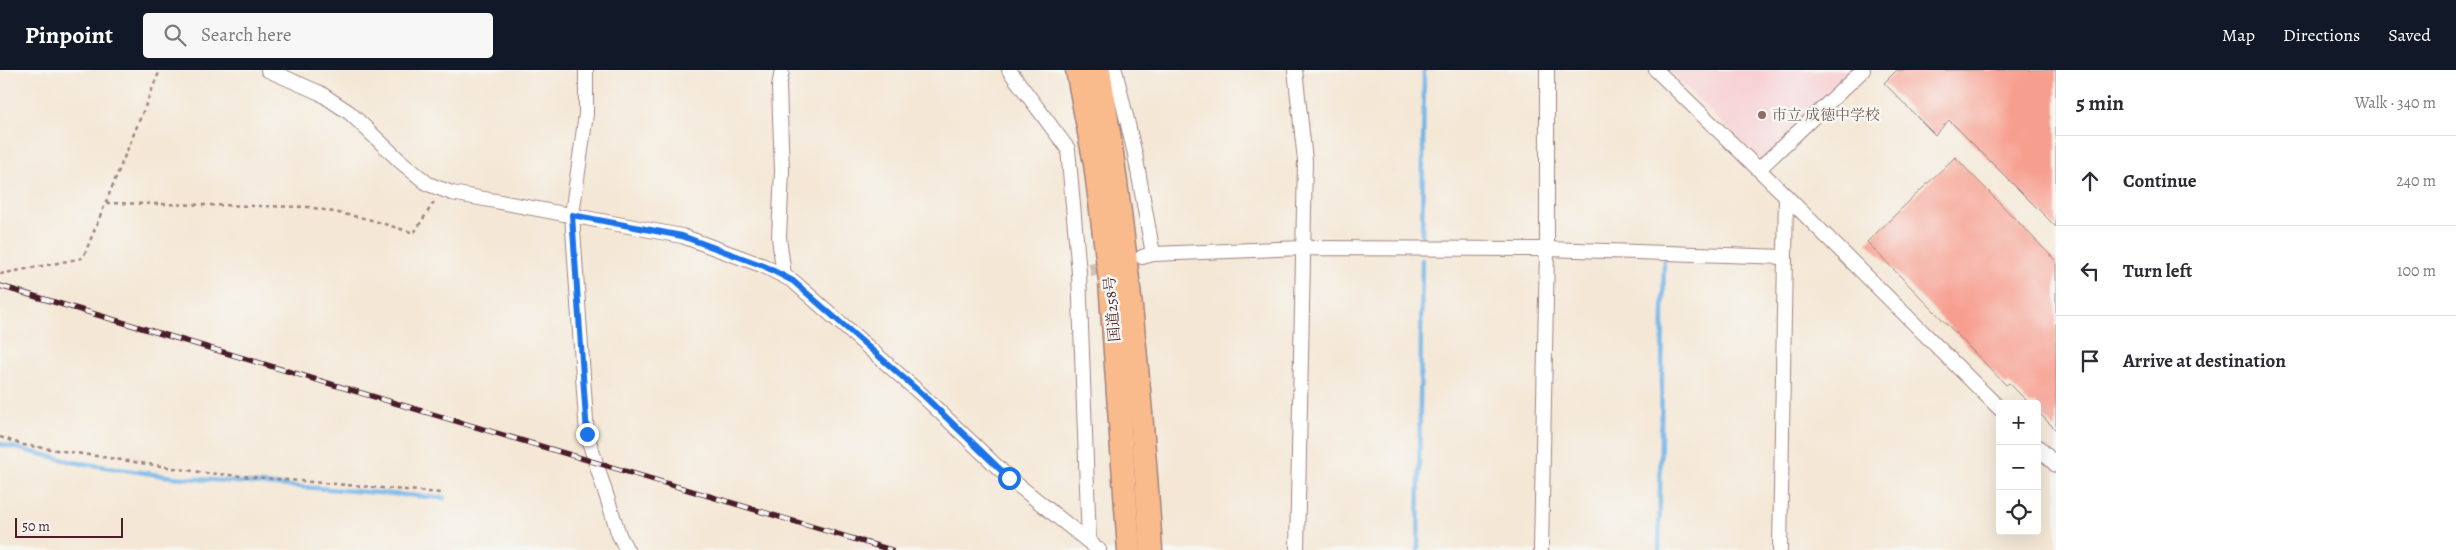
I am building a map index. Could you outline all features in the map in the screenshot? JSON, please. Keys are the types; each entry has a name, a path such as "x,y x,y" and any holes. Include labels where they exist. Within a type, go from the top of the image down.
{"highway":[{"name":"国道258号","path":"1077,70 1095,164 1110,281 1129,550"},
{"name":"国道258号","path":"1098,70 1115,164 1126,256 1143,431 1151,550"}],"street":[{"path":"268,70 320,93 350,113 400,161 428,184 452,193 682,236 764,266 793,281 922,394 1009,478 1094,546"},
{"path":"586,70 586,114 572,215 587,434 619,534 627,550"},
{"path":"782,70 779,87 782,171 779,228 784,276"},
{"path":"1009,70 1068,149 1085,272 1094,546"},
{"path":"1115,70 1135,154 1147,256 1303,248 1547,249 1785,257"},
{"path":"1295,70 1305,160 1297,550"},
{"path":"1541,550 1547,249 1548,70"},
{"path":"1656,70 1759,169 1996,405"},
{"path":"1759,169 1863,70"},
{"path":"1780,550 1786,196"},
{"path":"2041,450 2056,465"}],"path":[{"path":"0,274 83,258 160,70"},
{"path":"106,203 309,207 368,219 414,233 442,189"},
{"path":"0,437 24,445 206,473 441,493"}],"shaded area":[{"name":"市立 成徳中学校","path":"1669,70 1857,70 1761,161"}],"building":[{"path":"1897,70 2056,70 2056,227 1949,120 1935,135 1884,83"},
{"path":"1955,157 2056,261 2056,430 2041,415 2041,400 2026,400 2009,383 2006,385 1867,242"}],"waterway":[{"path":"1422,243 1424,70"},
{"path":"1659,550 1664,259"},
{"path":"1418,550 1422,260"},
{"path":"0,444 73,462 172,477 444,498"}],"tunnel":[{"path":"1090,270 1115,264"}],"railway":[{"path":"0,286 891,550"}],"place":[{"name":"市立 成徳中学校","path":"1762,115"}],"route":[{"path":"587,434 572,215 682,236 764,266 793,281 922,394 1009,478"}]}
